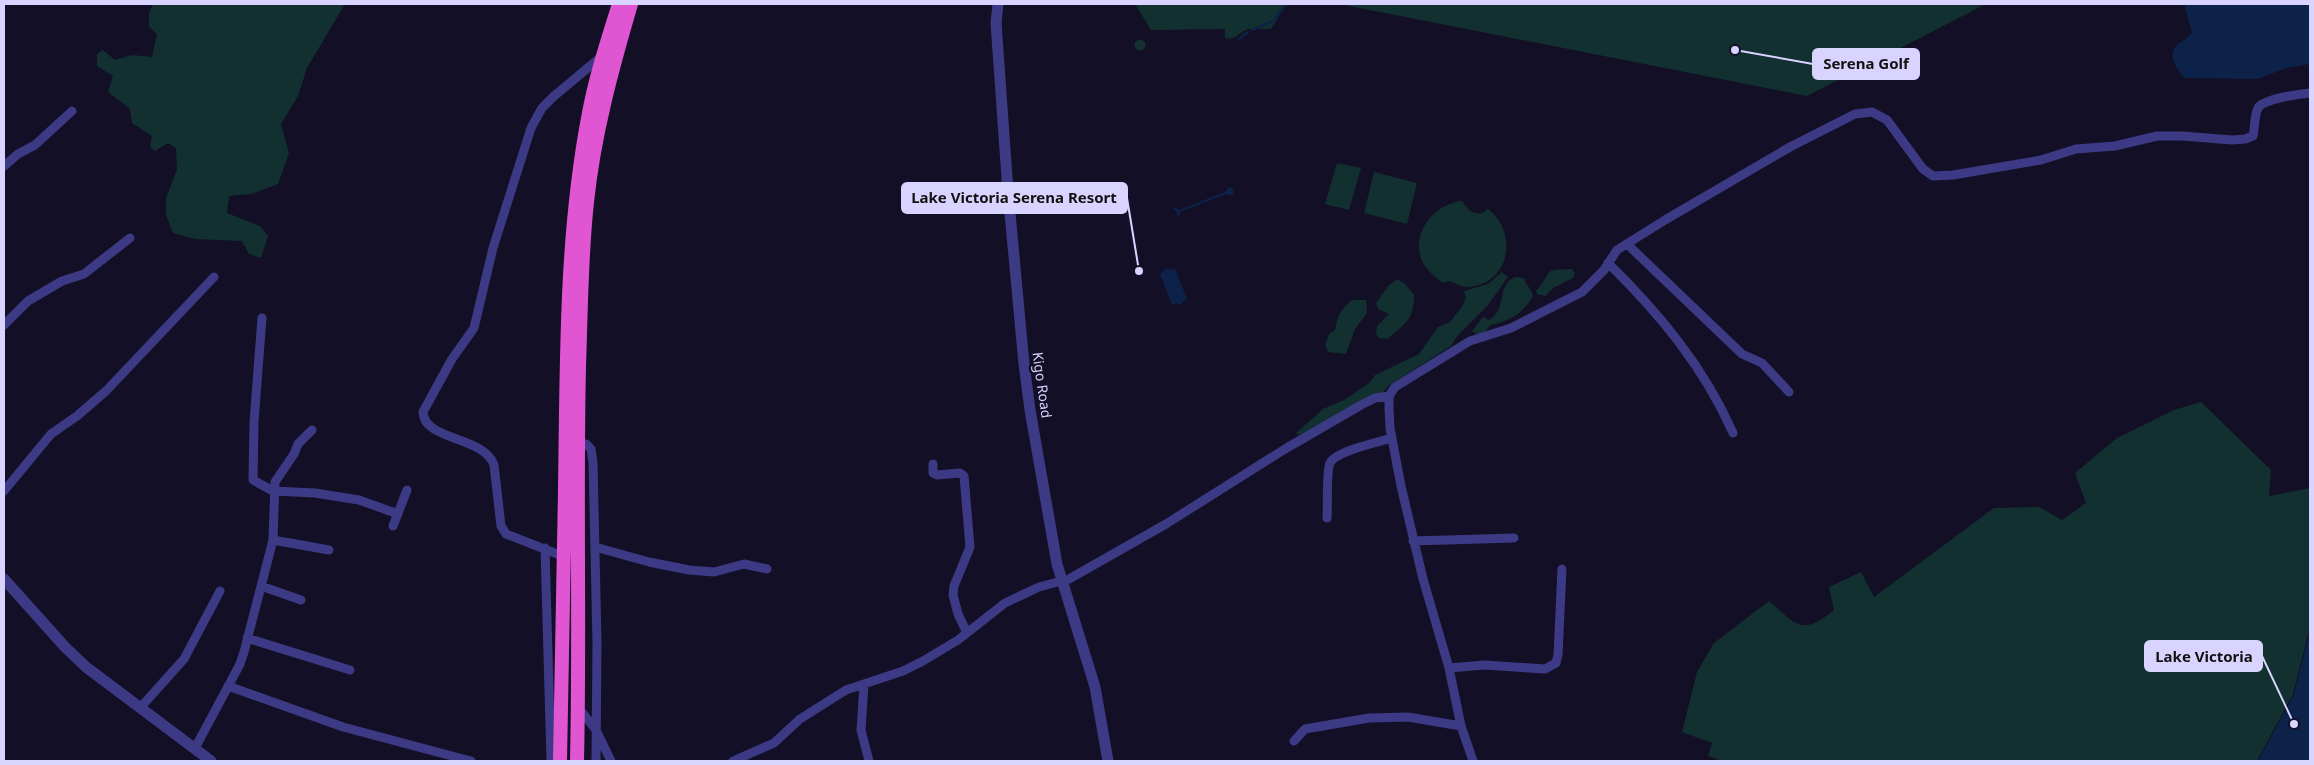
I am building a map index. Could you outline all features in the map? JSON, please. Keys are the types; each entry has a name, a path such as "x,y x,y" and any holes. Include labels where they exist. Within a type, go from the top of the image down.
{"highway":[{"path":"560,761 566,346 571,253 584,144 602,56 619,4"},
{"path":"576,761 578,706 580,315 586,201 608,84 631,4"}],"street":[{"name":"Kigo Road","path":"998,4 996,23 1024,364 1061,582 1095,686 1108,761"},
{"path":"564,557 506,534 503,531 494,464 488,454 485,450 440,432 425,421 423,412 452,359 474,328 493,248 530,128 542,108 553,97 602,56"},
{"path":"1473,761 1461,726 1449,668 1413,541 1392,438 1389,396 1391,390 1470,341 1511,328 1582,292 1608,263 1614,253 1627,244 1790,147 1855,114 1872,112 1887,120 1923,169 1932,176 1953,175 2041,160 2076,149 2115,146 2157,136 2183,136 2216,140 2245,139 2253,136 2257,110 2260,105 2292,95 2310,93"},
{"path":"4,166 19,153 26,152 35,145 72,111"},
{"path":"4,325 28,301 62,281 84,274 130,238"},
{"path":"1627,244 1742,354 1762,362 1789,392"},
{"path":"1608,263 1678,340 1721,407 1733,433"},
{"path":"4,491 51,434 77,416 106,391 214,277"},
{"path":"262,318 254,422 253,480 274,491 315,493 359,500 398,514"},
{"path":"734,761 774,742 809,713 846,690 903,671 923,661 1022,594 1069,579 1166,524 1285,449 1361,405 1375,398 1389,396"},
{"path":"195,748 242,660 273,540 275,482 293,456 298,444 312,430"},
{"path":"1327,518 1330,463 1339,455 1392,438"},
{"path":"578,444 586,444 591,448 593,462 596,761"},
{"path":"933,464 933,473 937,475 960,473 964,476 970,547 954,586 953,595 958,614 967,633"},
{"path":"393,526 407,490"},
{"path":"1413,541 1514,538"},
{"path":"273,540 329,550"},
{"path":"595,547 689,570 714,572 744,564 767,569"},
{"path":"545,548 550,761"},
{"path":"1449,668 1484,665 1545,669 1556,664 1562,569"},
{"path":"4,580 65,647 86,667 211,761"},
{"path":"261,586 301,600"},
{"path":"140,708 184,659 220,591"},
{"path":"247,638 350,670"},
{"path":"864,684 860,730 869,761"},
{"path":"228,686 343,727 471,761"},
{"path":"578,706 596,730 611,761"},
{"path":"1294,741 1305,729 1369,718 1408,717 1461,726"}],"green space":[{"path":"153,4 345,4 307,68 298,96 281,124 289,153 278,184 251,194 229,196 227,213 260,226 268,236 261,258 249,254 242,241 195,239 173,233 166,215 166,198 177,169 176,148 168,143 155,151 150,147 152,136 132,123 130,109 108,92 113,76 97,66 97,54 103,50 115,60 132,55 152,57 157,34 149,27 149,13"},
{"path":"1135,4 1286,4 1271,29 1246,30 1236,37 1229,39 1225,38 1225,29 1151,30"},
{"path":"1339,4 1986,4 1807,96"},
{"path":"1140,39 1146,45 1140,51 1134,45"},
{"path":"1337,163 1361,168 1349,210 1325,204"},
{"path":"1374,172 1417,183 1407,224 1364,213"},
{"path":"1462,201 1467,208 1477,214 1488,209 1498,219 1504,231 1506,244 1501,268 1493,277 1482,284 1467,287 1438,280 1423,263 1419,251 1423,228 1430,218 1450,204"},
{"path":"1572,269 1575,273 1573,278 1553,288 1545,296 1537,294 1536,291 1548,273 1555,270"},
{"path":"1502,272 1508,277 1488,305 1458,335 1451,346 1388,386 1380,396 1316,430 1298,435 1296,433 1323,409 1344,400 1369,383 1375,375 1419,354 1438,327 1450,322 1463,305 1466,297 1464,291 1488,284"},
{"path":"1516,277 1524,278 1533,296 1525,307 1515,316 1503,322 1490,325 1485,332 1478,335 1472,331 1483,317 1489,320 1498,311 1507,283"},
{"path":"1398,279 1414,295 1412,311 1407,321 1388,339 1379,338 1376,334 1377,326 1389,314 1378,309 1376,303 1389,285"},
{"path":"1352,300 1366,300 1367,313 1355,329 1346,354 1328,352 1325,345 1329,334 1335,330 1340,313"},
{"path":"2201,402 2271,470 2269,496 2310,488 2310,627 2293,694 2257,761 1722,761 1708,756 1712,743 1682,732 1697,672 1714,643 1769,601 1794,622 1800,625 1807,625 1823,618 1834,610 1829,587 1861,572 1874,597 1994,508 2039,507 2062,520 2086,503 2075,473 2117,438 2174,410"}],"water":[{"path":"2184,4 2310,4 2310,64 2286,68 2258,79 2184,78 2174,62 2172,53 2177,45 2192,32"},
{"path":"1229,187 1234,189 1233,196 1226,194 1180,212 1179,217 1177,217 1177,212 1173,209 1175,207 1179,210 1225,192"},
{"path":"1167,268 1171,270 1175,268 1187,299 1180,305 1176,303 1172,305 1160,274"},
{"path":"2310,630 2310,761 2258,761 2294,694"}],"waterway":[{"path":"1252,30 1273,21 1286,4"},
{"path":"1239,39 1248,32"}],"place":[{"name":"Serena Golf","path":"1735,50"},
{"name":"Lake Victoria Serena Resort","path":"1139,271"},
{"name":"Lake Victoria","path":"2294,724"}]}
